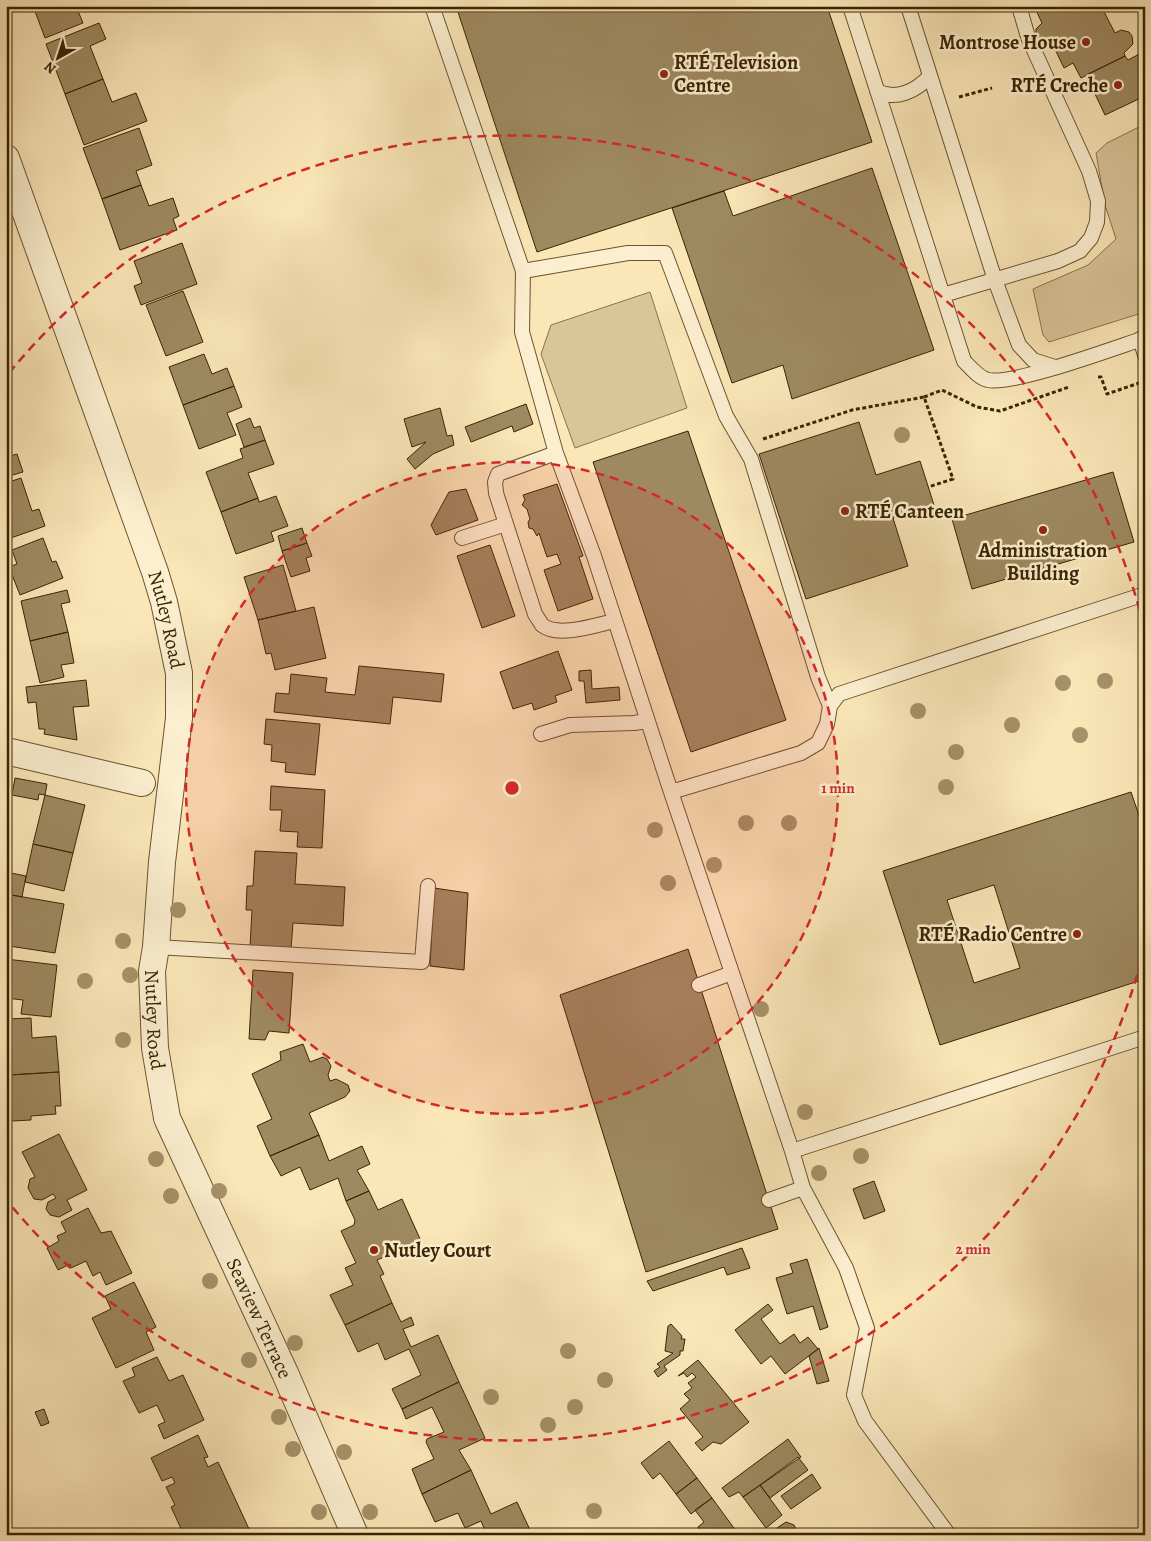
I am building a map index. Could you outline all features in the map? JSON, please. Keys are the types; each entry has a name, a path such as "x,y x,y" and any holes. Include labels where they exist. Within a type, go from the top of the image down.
{"street":[{"name":"Nutley Road","path":"6,158 155,572 164,602 179,673 180,718 162,862 156,947 152,971 154,1048 164,1102"},
{"path":"6,751 142,783"},
{"name":"Seaview Terrace","path":"164,1102 167,1118 285,1373 355,1535"}],"lane":[{"path":"432,6 523,271 522,332 556,453 594,556 646,721 803,1188 846,1268 867,1328 854,1395 865,1420 949,1535"},
{"path":"850,6 964,361 975,372 988,380 1004,380 1056,367 1142,338 1145,355"},
{"path":"908,6 995,280 1019,345 1024,353 1033,360 1056,367"},
{"path":"943,294 1058,261 1080,251 1091,238 1097,222 1098,201 1089,171 1031,45 1020,6"},
{"path":"877,91 886,96 896,95 923,84 930,76"},
{"path":"523,271 628,252 665,253 726,416 751,459 818,677 830,706"},
{"path":"556,453 498,474 495,482 496,493 536,614 542,625 554,629 575,630 614,621"},
{"path":"462,538 506,524"},
{"path":"671,792 801,753 818,743 827,724 830,706 839,694 1145,594"},
{"path":"541,734 570,725 634,724 646,721"},
{"path":"156,947 422,962 428,886"},
{"path":"699,985 732,973"},
{"path":"792,1151 1145,1037"},
{"path":"768,1200 803,1188"}],"path":[{"path":"957,98 992,88"},
{"path":"742,446 852,410 924,397 953,479 928,487"}],"shaded area":[{"path":"1145,124 1145,312 1049,342 1043,335 1033,289 1088,265 1116,239 1105,205 1096,153 1107,143"},
{"path":"650,292 687,408 575,448 541,354 551,325"}],"building":[{"path":"33,6 76,6 83,23 45,38"},
{"name":"RTÉ Television Centre","path":"456,6 827,6 872,142 537,252"},
{"name":"Montrose House","path":"1034,6 1101,6 1115,33 1121,30 1129,32 1132,36 1133,44 1124,53 1125,56 1081,78 1073,63 1064,68 1052,43 1044,45 1036,39 1036,29 1042,23"},
{"path":"99,23 106,39 90,46 103,79 65,94 46,44"},
{"name":"RTÉ Creche","path":"1145,51 1145,96 1105,115 1086,75 1125,56 1128,60"},
{"path":"103,79 112,102 136,93 147,121 84,145 65,94"},
{"path":"139,128 152,165 136,171 141,185 102,199 83,148"},
{"path":"872,168 934,350 792,399 783,365 732,383 672,208 724,191 733,216"},
{"path":"141,185 149,206 173,198 179,216 173,219 177,230 120,250 102,199"},
{"path":"182,243 197,284 141,305 134,286 142,283 134,261"},
{"path":"183,291 203,342 166,356 146,305"},
{"path":"204,354 212,374 227,368 234,386 183,405 169,367"},
{"path":"234,386 242,407 227,413 236,435 199,449 183,405"},
{"path":"526,404 533,424 514,432 512,426 471,442 465,427"},
{"path":"440,408 447,436 452,435 454,445 433,454 415,469 407,459 426,442 412,447 404,419"},
{"path":"250,418 254,428 260,426 265,440 244,447 236,424"},
{"name":"RTÉ Canteen","path":"859,422 876,475 920,461 934,505 893,518 908,566 806,599 759,454"},
{"path":"688,431 786,720 691,752 593,462"},
{"path":"265,440 274,464 248,473 258,498 221,512 206,472 243,458 240,449"},
{"path":"6,446 10,456 17,454 23,472 6,477"},
{"name":"Administration Building","path":"1113,472 1134,542 972,589 952,519"},
{"path":"21,478 32,511 39,509 45,526 8,539 6,483"},
{"path":"557,484 583,556 579,557 593,599 558,611 544,570 561,564 557,554 547,557 539,533 537,536 533,529 529,528 528,522 530,519 527,509 522,505 525,500 523,495"},
{"path":"466,489 478,520 436,535 431,525 449,492"},
{"path":"276,496 288,526 271,532 274,541 236,554 221,512 258,498 259,502"},
{"path":"302,528 307,543 282,551 278,536"},
{"path":"43,538 52,562 56,561 63,578 20,595 9,567 17,564 12,550"},
{"path":"307,543 312,556 306,558 310,571 291,577 282,551"},
{"path":"490,545 515,616 482,628 457,556"},
{"path":"283,565 296,611 258,620 244,577"},
{"path":"67,590 70,602 61,604 68,632 30,641 21,601"},
{"path":"314,607 326,658 275,670 271,653 266,654 258,620"},
{"path":"68,632 74,663 61,665 64,677 40,683 30,641"},
{"path":"558,651 572,690 555,696 557,702 534,710 532,703 513,709 500,672"},
{"path":"359,666 444,674 441,702 393,697 390,724 274,712 276,693 289,694 291,674 327,678 325,692 355,695"},
{"path":"591,670 592,689 619,687 620,700 586,703 584,681 579,681 579,671"},
{"path":"86,680 89,706 73,707 77,740 44,734 45,729 39,729 36,702 28,703 26,687"},
{"path":"266,719 320,724 315,775 285,772 286,763 271,761 272,745 264,744"},
{"path":"15,778 47,784 45,795 39,794 38,800 12,795"},
{"path":"271,786 325,790 322,848 297,847 298,832 280,831 282,810 270,810"},
{"name":"RTÉ Radio Centre","path":"1131,792 1145,833 1145,979 940,1045 883,871","holes":["994,885 1020,968 974,983 947,900"]},
{"path":"45,795 85,805 73,853 33,844"},
{"path":"33,844 73,853 64,891 25,882"},
{"path":"255,851 297,853 295,884 345,887 343,926 293,923 291,949 250,947 252,910 246,910 247,886 253,886"},
{"path":"6,872 26,876 22,897 6,894"},
{"path":"434,888 468,893 464,970 430,966"},
{"path":"6,894 64,904 55,953 9,946 6,954"},
{"path":"688,949 778,1229 646,1272 560,995"},
{"path":"6,959 57,965 51,1017 21,1014 23,1000 6,998"},
{"path":"253,970 293,973 289,1033 269,1031 265,1040 249,1039"},
{"path":"31,1018 32,1038 56,1036 59,1072 9,1075 8,1053 6,1053 6,1019"},
{"path":"303,1044 310,1062 323,1057 327,1059 331,1066 328,1075 330,1081 336,1079 348,1085 350,1091 345,1097 309,1113 319,1135 270,1156 257,1126 272,1119 252,1074 281,1060 280,1052"},
{"path":"59,1072 61,1106 55,1106 56,1114 31,1116 31,1120 12,1121 9,1075"},
{"path":"59,1134 87,1190 67,1200 72,1210 59,1217 50,1215 46,1209 48,1202 56,1198 53,1194 42,1200 34,1199 28,1188 30,1179 35,1177 22,1152"},
{"path":"319,1135 329,1161 362,1146 370,1164 357,1170 369,1191 346,1201 338,1178 310,1190 300,1167 281,1176 270,1156"},
{"path":"874,1181 885,1211 864,1219 853,1189"},
{"name":"Nutley Court","path":"369,1191 378,1210 402,1199 421,1241 377,1260 384,1274 380,1276 392,1303 345,1325 330,1295 353,1285 345,1268 356,1263 341,1231 354,1225 355,1220 346,1201"},
{"path":"88,1208 101,1233 111,1231 132,1273 106,1285 100,1272 93,1276 86,1261 71,1268 70,1264 58,1270 47,1248 59,1241 57,1236 66,1232 61,1222"},
{"path":"742,1248 750,1268 727,1275 724,1267 653,1291 647,1281"},
{"path":"807,1259 828,1327 820,1330 813,1306 787,1314 776,1278 793,1273 790,1264"},
{"path":"134,1282 156,1327 146,1332 154,1350 116,1368 92,1318 111,1309 105,1296"},
{"path":"392,1303 401,1322 411,1317 414,1325 403,1329 411,1347 438,1335 459,1382 402,1409 392,1389 421,1375 409,1349 385,1360 378,1343 358,1352 345,1325"},
{"path":"768,1304 773,1310 761,1319 780,1344 794,1334 800,1343 808,1337 818,1349 785,1374 771,1356 761,1364 735,1330"},
{"path":"671,1324 682,1336 681,1339 685,1339 683,1351 680,1351 680,1355 664,1366 667,1370 658,1377 654,1371 660,1367 657,1364 673,1353 665,1351 668,1326"},
{"path":"819,1348 829,1381 817,1384 809,1356"},
{"path":"157,1357 169,1381 183,1375 204,1420 164,1439 158,1425 165,1422 157,1405 139,1413 123,1381 135,1376 132,1368"},
{"path":"698,1360 749,1422 721,1444 713,1442 702,1451 695,1443 703,1437 680,1409 690,1400 684,1394 692,1388 688,1383 696,1377 692,1373 687,1377 684,1373 678,1376"},
{"path":"459,1382 485,1438 459,1450 471,1470 422,1494 412,1469 434,1459 426,1442 427,1439 444,1432 432,1407 406,1419 402,1409"},
{"path":"44,1409 49,1423 41,1426 35,1412"},
{"path":"198,1435 208,1457 204,1458 208,1467 218,1462 250,1531 243,1535 184,1535 171,1507 175,1505 166,1487 175,1483 172,1477 162,1481 151,1458"},
{"path":"788,1439 801,1457 743,1497 739,1492 729,1497 722,1488"},
{"path":"669,1441 697,1478 676,1494 660,1473 653,1479 641,1463"},
{"path":"798,1457 808,1470 770,1498 760,1485"},
{"path":"471,1470 491,1514 517,1502 531,1532 526,1535 496,1535 494,1530 486,1533 481,1521 465,1528 458,1513 435,1522 422,1494"},
{"path":"812,1474 821,1488 791,1509 781,1496"},
{"path":"697,1478 712,1498 691,1514 676,1494"},
{"path":"760,1485 782,1515 766,1528 743,1497"},
{"path":"712,1498 739,1535 701,1535 698,1527 704,1522 695,1510"},
{"path":"786,1522 794,1525 799,1535 775,1535 777,1528"}],"place":[{"name":"Montrose House","path":"1086,42"},
{"name":"RTÉ Television Centre","path":"664,74"},
{"name":"RTÉ Creche","path":"1118,85"},
{"name":"RTÉ Canteen","path":"845,511"},
{"name":"Administration Building","path":"1043,530"},
{"name":"RTÉ Radio Centre","path":"1077,934"},
{"name":"Nutley Court","path":"374,1250"}]}
